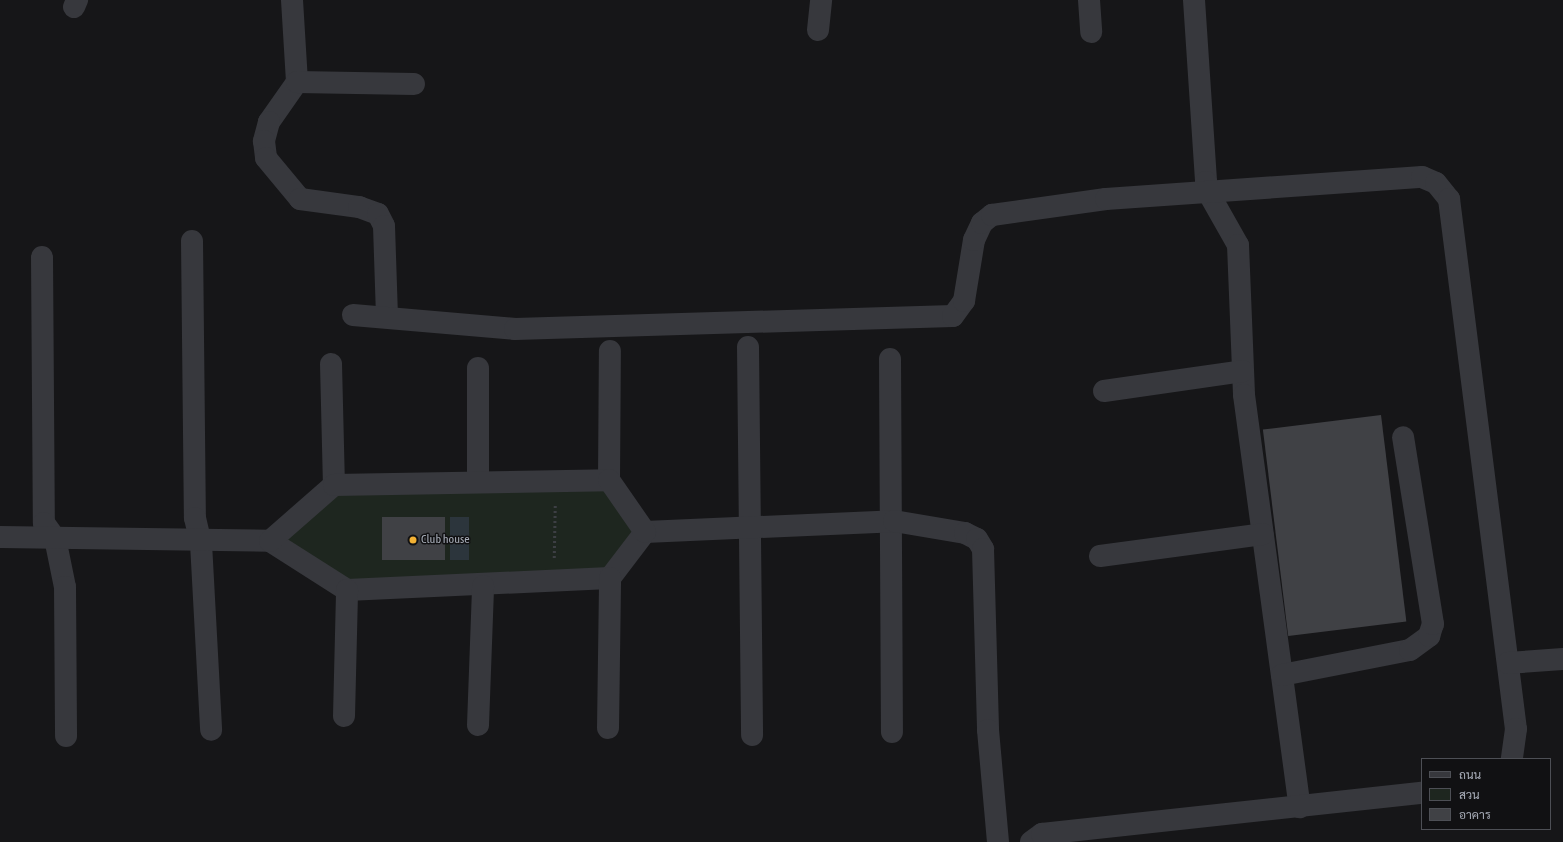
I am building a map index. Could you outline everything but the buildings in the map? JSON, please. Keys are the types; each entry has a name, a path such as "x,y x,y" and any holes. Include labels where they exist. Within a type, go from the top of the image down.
{"street":[{"path":"292,0 297,82 269,122 264,141 266,158 300,199 359,208 378,214 384,226 387,317"},
{"path":"818,30 821,0"},
{"path":"1089,0 1092,32"},
{"path":"1194,0 1208,192 1238,245 1243,371 1263,534 1300,807"},
{"path":"297,82 414,84"},
{"path":"353,314 515,329 953,316 964,301 974,240 982,223 992,215 1106,199 1422,177 1436,183 1449,199 1516,729 1512,758"},
{"path":"192,241 195,518 201,543 212,730"},
{"path":"42,256 44,523 55,538 64,587 66,736"},
{"path":"748,346 752,527 752,735"},
{"path":"610,351 609,480 645,532"},
{"path":"890,359 894,521 892,732"},
{"path":"331,364 334,485"},
{"path":"478,368 478,482"},
{"path":"1104,391 1243,371"},
{"path":"1282,676 1410,650 1429,636 1433,624 1403,437"},
{"path":"270,542 334,485 609,480"},
{"path":"645,532 894,521 965,533 977,538 983,549 988,730 998,842"},
{"path":"608,728 610,578 645,532"},
{"path":"1100,556 1263,534"},
{"path":"0,537 201,543 270,542 347,590 483,586 554,578 610,578"},
{"path":"478,725 483,586"},
{"path":"344,716 347,590"},
{"path":"1508,663 1563,659"},
{"path":"1031,842 1042,834 1421,793"}],"path":[{"path":"554,578 555,480"}],"green space":[{"path":"609,480 645,532 610,578 347,590 270,541 334,485"}],"shaded area":[{"path":"450,517 469,517 469,560 450,560"}],"place":[{"name":"Club house","path":"413,540"}]}
